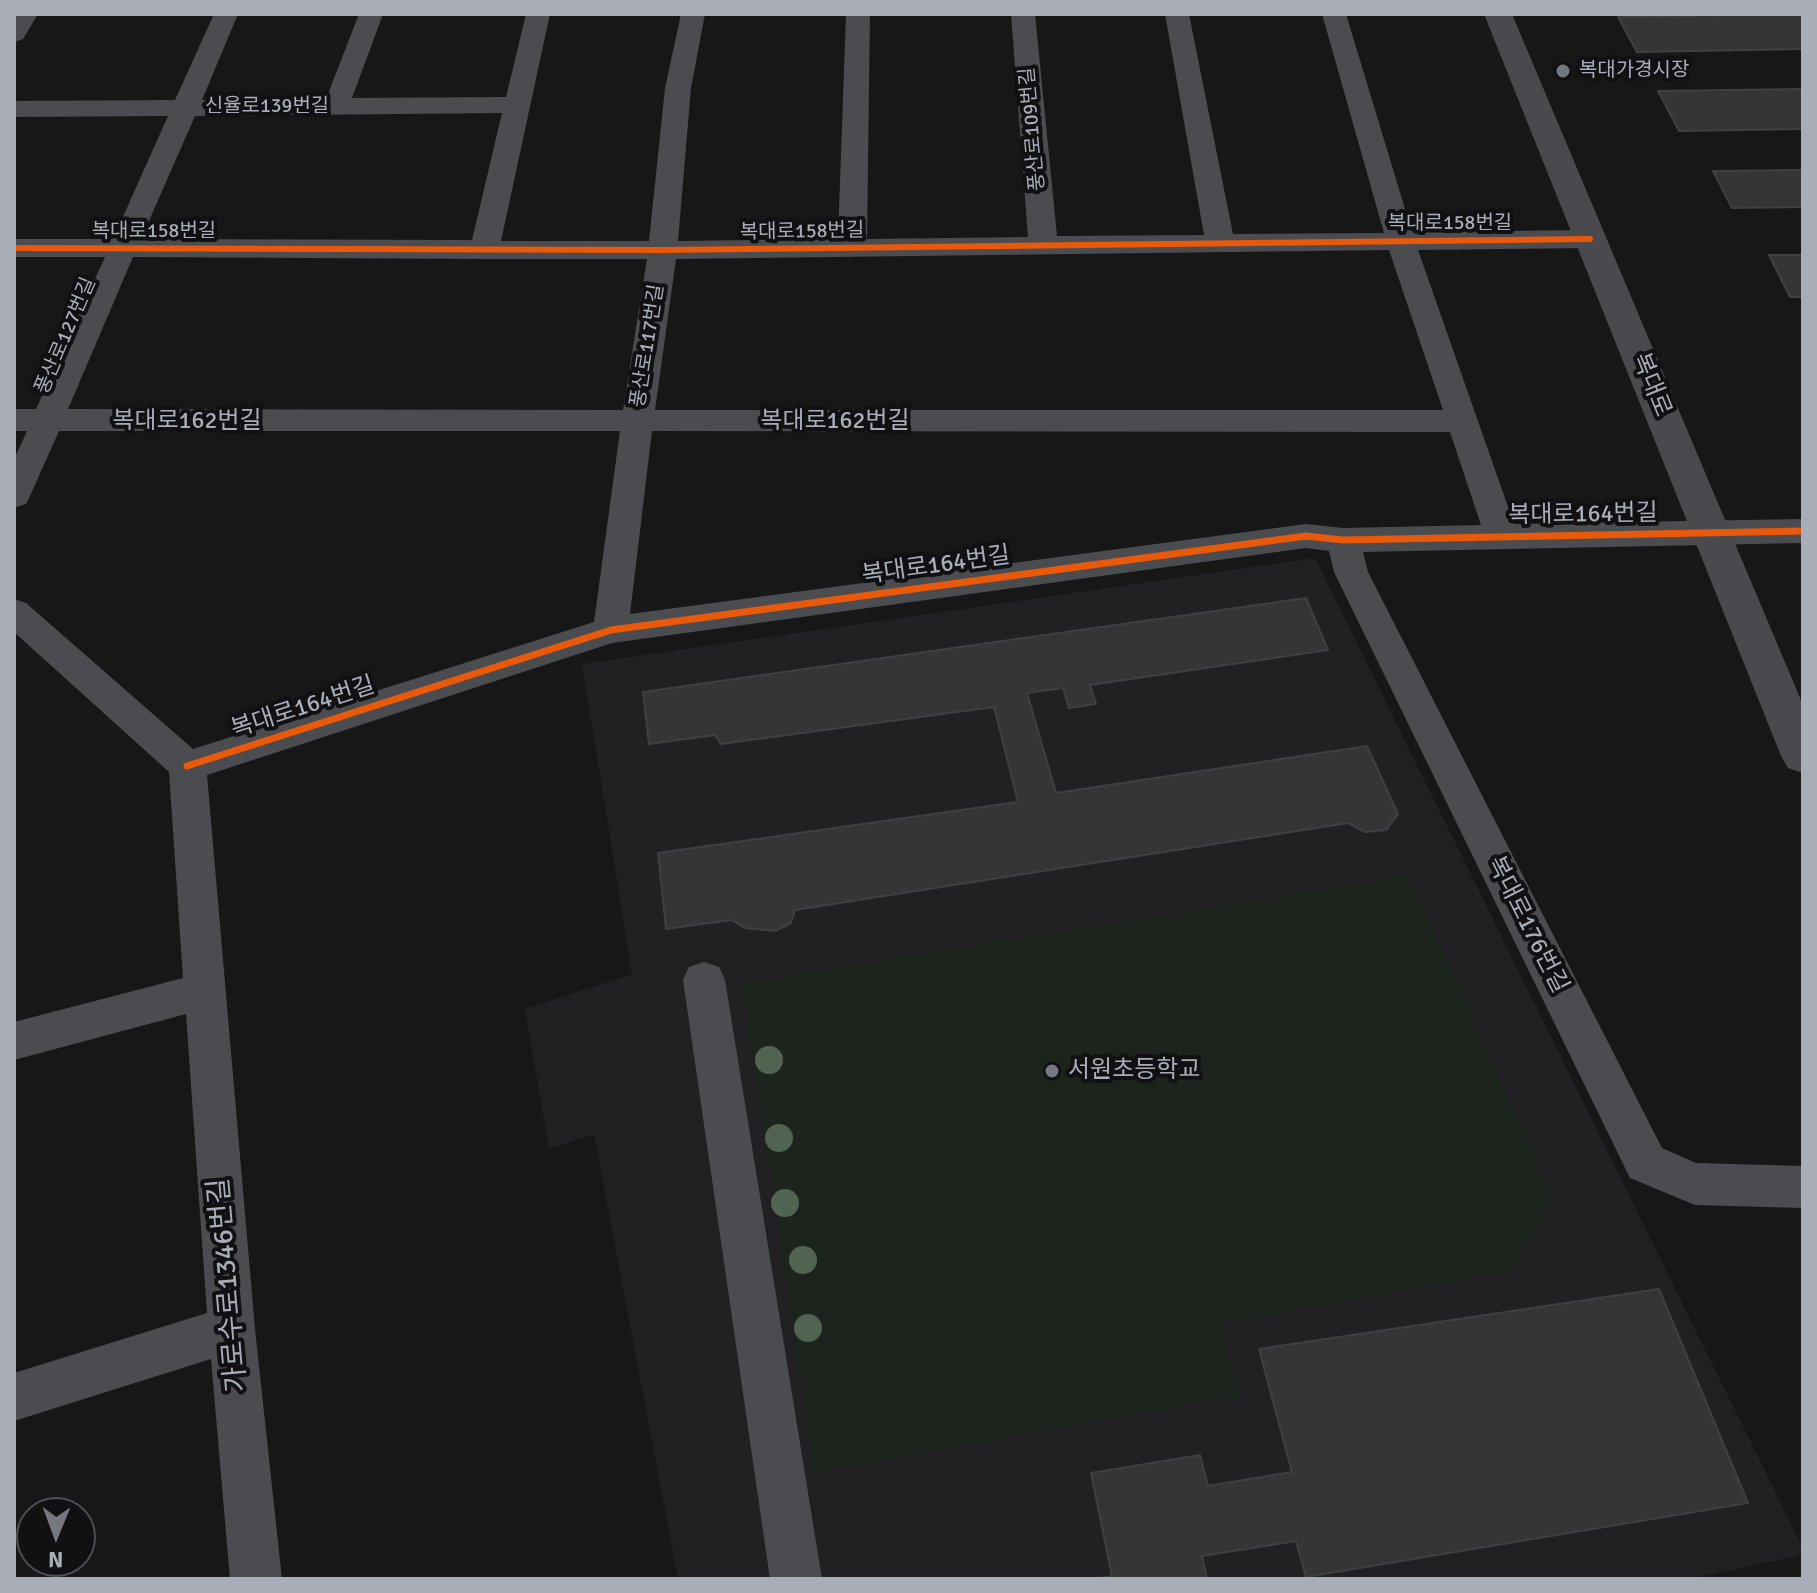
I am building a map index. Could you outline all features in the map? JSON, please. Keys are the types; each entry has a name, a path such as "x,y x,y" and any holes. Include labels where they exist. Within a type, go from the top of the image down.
{"street":[{"path":"14,34 26,14"},
{"name":"풍산로127번길","path":"14,496 226,14"},
{"path":"336,107 371,14"},
{"path":"484,250 538,14"},
{"name":"풍산로117번길","path":"611,630 637,422 663,250 678,88 693,14"},
{"name":"복대로158번길","path":"852,248 858,14"},
{"name":"풍산로109번길","path":"1023,14 1043,245"},
{"path":"1177,14 1220,242"},
{"name":"복대로158번길","path":"1334,14 1400,240"},
{"name":"복대로","path":"1498,14 1803,756"},
{"name":"신율로139번길","path":"14,109 519,105"},
{"name":"복대로158번길","path":"14,248 663,250 1590,239"},
{"path":"1400,240 1502,537"},
{"name":"복대로162번길","path":"14,420 1463,421"},
{"name":"복대로164번길","path":"187,766 611,630 1306,536 1343,540 1803,531"},
{"name":"복대로176번길","path":"1343,540 1351,572 1646,1163 1695,1184 1803,1187"},
{"path":"14,612 187,766"},
{"name":"가로수로1346번길","path":"187,766 232,1329 256,1579"},
{"path":"704,980 796,1579"},
{"path":"14,1041 205,991"},
{"path":"14,1397 232,1329"}],"shaded area":[{"name":"서원초등학교","path":"1315,558 1803,1548 1803,1555 1689,1579 678,1579 594,1134 549,1149 525,1009 632,974 582,664"},
{"path":"1409,875 1552,1196 1511,1271 1221,1324 1241,1395 814,1473 742,983"}],"building":[{"path":"1803,14 1803,49 1637,52 1618,17"},
{"path":"1803,89 1803,129 1679,131 1658,91"},
{"path":"1803,170 1803,207 1732,208 1713,171"},
{"path":"1769,255 1803,255 1803,297 1790,297"},
{"path":"1306,598 1328,650 1090,685 1096,704 1069,708 1063,688 1027,693 1056,793 1367,746 1398,814 1386,830 1365,832 1348,823 795,910 791,923 775,931 745,928 732,920 666,929 658,853 1018,802 994,707 721,744 715,735 649,744 643,692"},
{"path":"1659,1289 1748,1503 1306,1577 1296,1541 1202,1556 1207,1579 1095,1579 1112,1576 1091,1473 1200,1455 1208,1486 1292,1472 1259,1349"}],"cycle path":[{"path":"14,248 663,250 1590,239"},
{"path":"187,766 611,630 1306,536 1343,540 1803,531"}],"place":[{"name":"복대가경시장","path":"1563,71"},
{"name":"서원초등학교","path":"1052,1071"}]}
